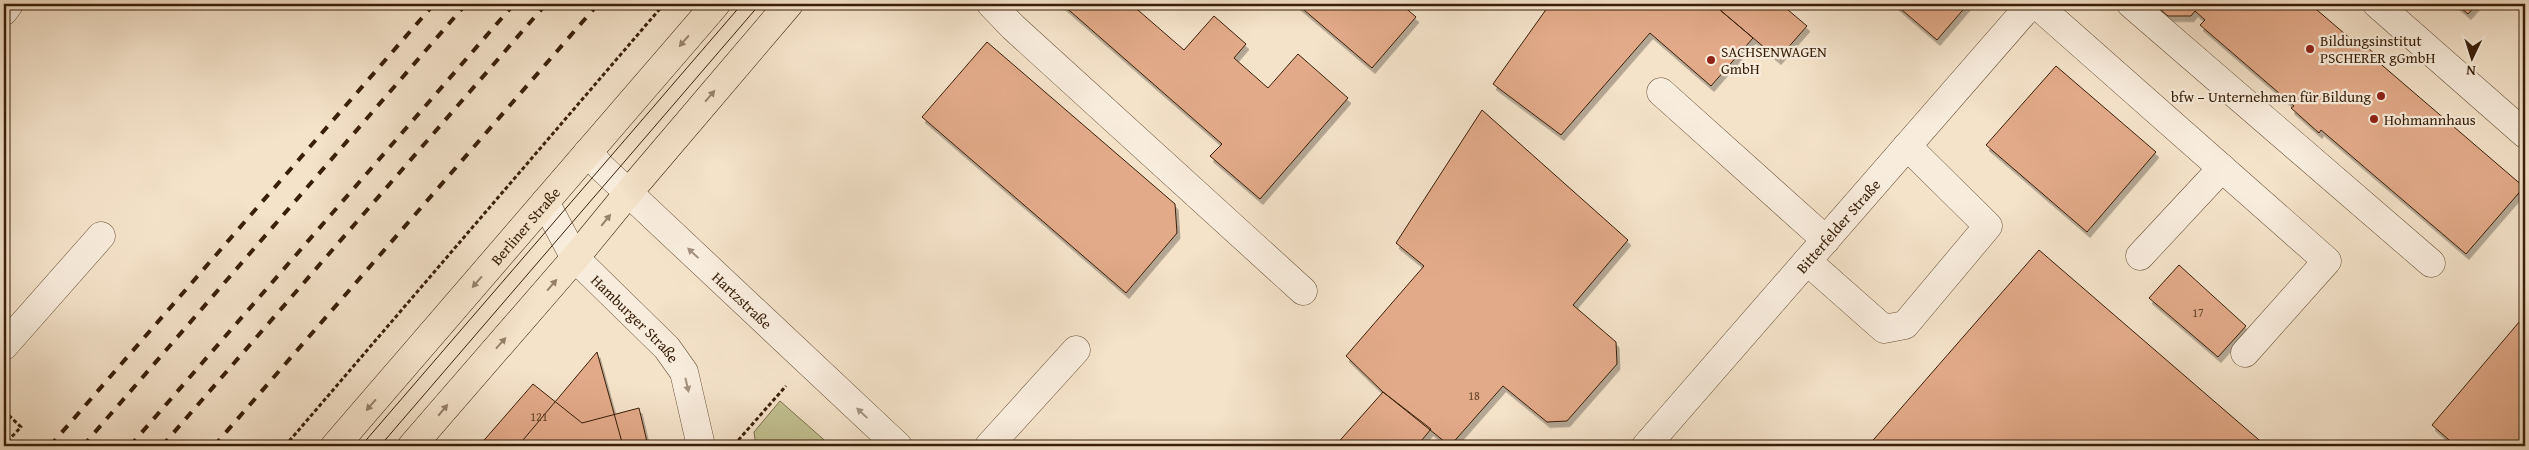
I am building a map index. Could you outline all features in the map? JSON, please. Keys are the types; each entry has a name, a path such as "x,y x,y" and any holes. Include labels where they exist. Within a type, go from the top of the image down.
{"main road":[{"name":"Berliner Straße","path":"335,446 716,4"},
{"path":"412,446 575,258 790,4"}],"street":[{"path":"4,11 9,4"},
{"path":"991,4 1013,27 1303,291"},
{"name":"Bitterfelder Straße","path":"1646,446 2031,4"},
{"path":"2036,4 2327,261 2245,353"},
{"path":"2131,4 2431,262"},
{"path":"2377,4 2525,134"},
{"path":"1661,92 1826,240"},
{"path":"1807,261 1884,329 1905,326 1988,226 1907,146"},
{"name":"Hartzstraße","path":"588,152 601,167 898,446"},
{"path":"2140,256 2222,168"},
{"name":"Hamburger Straße","path":"545,202 575,258 667,348 684,372 701,446"},
{"path":"4,346 101,236"},
{"path":"989,446 1076,350"}],"path":[{"path":"285,446 664,4"},
{"path":"733,446 808,362"},
{"path":"4,411 21,427 4,445"}],"shaded area":[{"path":"780,401 831,446 756,446 754,432"}],"building":[{"path":"1062,4 1131,4 1184,50 1214,16 1246,44 1234,58 1268,88 1298,54 1348,98 1260,199 1210,156 1222,144"},
{"path":"1297,4 1401,4 1416,17 1372,68"},
{"path":"1550,4 1713,4 1753,38 1711,86 1650,33 1561,135 1493,84"},
{"path":"1713,4 1781,4 1807,26 1778,59"},
{"path":"1895,4 1968,4 1937,40"},
{"name":"Hohmannhaus","path":"2154,4 2310,4 2352,40 2354,37 2368,48 2378,57 2376,60 2524,187 2466,254 2321,130 2319,133 2291,108 2294,106 2200,25 2205,20 2195,11 2191,16 2168,16"},
{"path":"2456,4 2477,4 2468,14"},
{"path":"987,42 1175,204 1177,233 1126,293 922,117"},
{"path":"2056,66 2156,152 2087,232 1986,145"},
{"path":"1482,110 1628,240 1573,305 1616,342 1617,364 1567,421 1547,422 1503,386 1450,446 1383,392 1346,356 1424,266 1396,243"},
{"path":"2039,250 2266,446 1868,446"},
{"path":"2179,265 2246,326 2218,357 2149,298"},
{"path":"2525,315 2525,446 2456,446 2432,425"},
{"path":"597,352 623,446 518,446"},
{"path":"533,384 582,423 639,408 648,446 479,446"},
{"path":"1383,392 1431,429 1417,446 1335,446"}],"tram line":[{"path":"361,446 742,4"},
{"path":"380,446 760,4"}],"railway":[{"path":"50,446 434,4"},
{"path":"83,446 466,4"},
{"path":"130,446 514,4"},
{"path":"162,446 546,4"},
{"path":"214,446 598,4"}],"place":[{"name":"Bildungsinstitut PSCHERER gGmbH","path":"2310,49"},
{"name":"SACHSENWAGEN GmbH","path":"1711,60"},
{"name":"bfw – Unternehmen für Bildung","path":"2381,96"},
{"name":"Hohmannhaus","path":"2374,119"}]}
